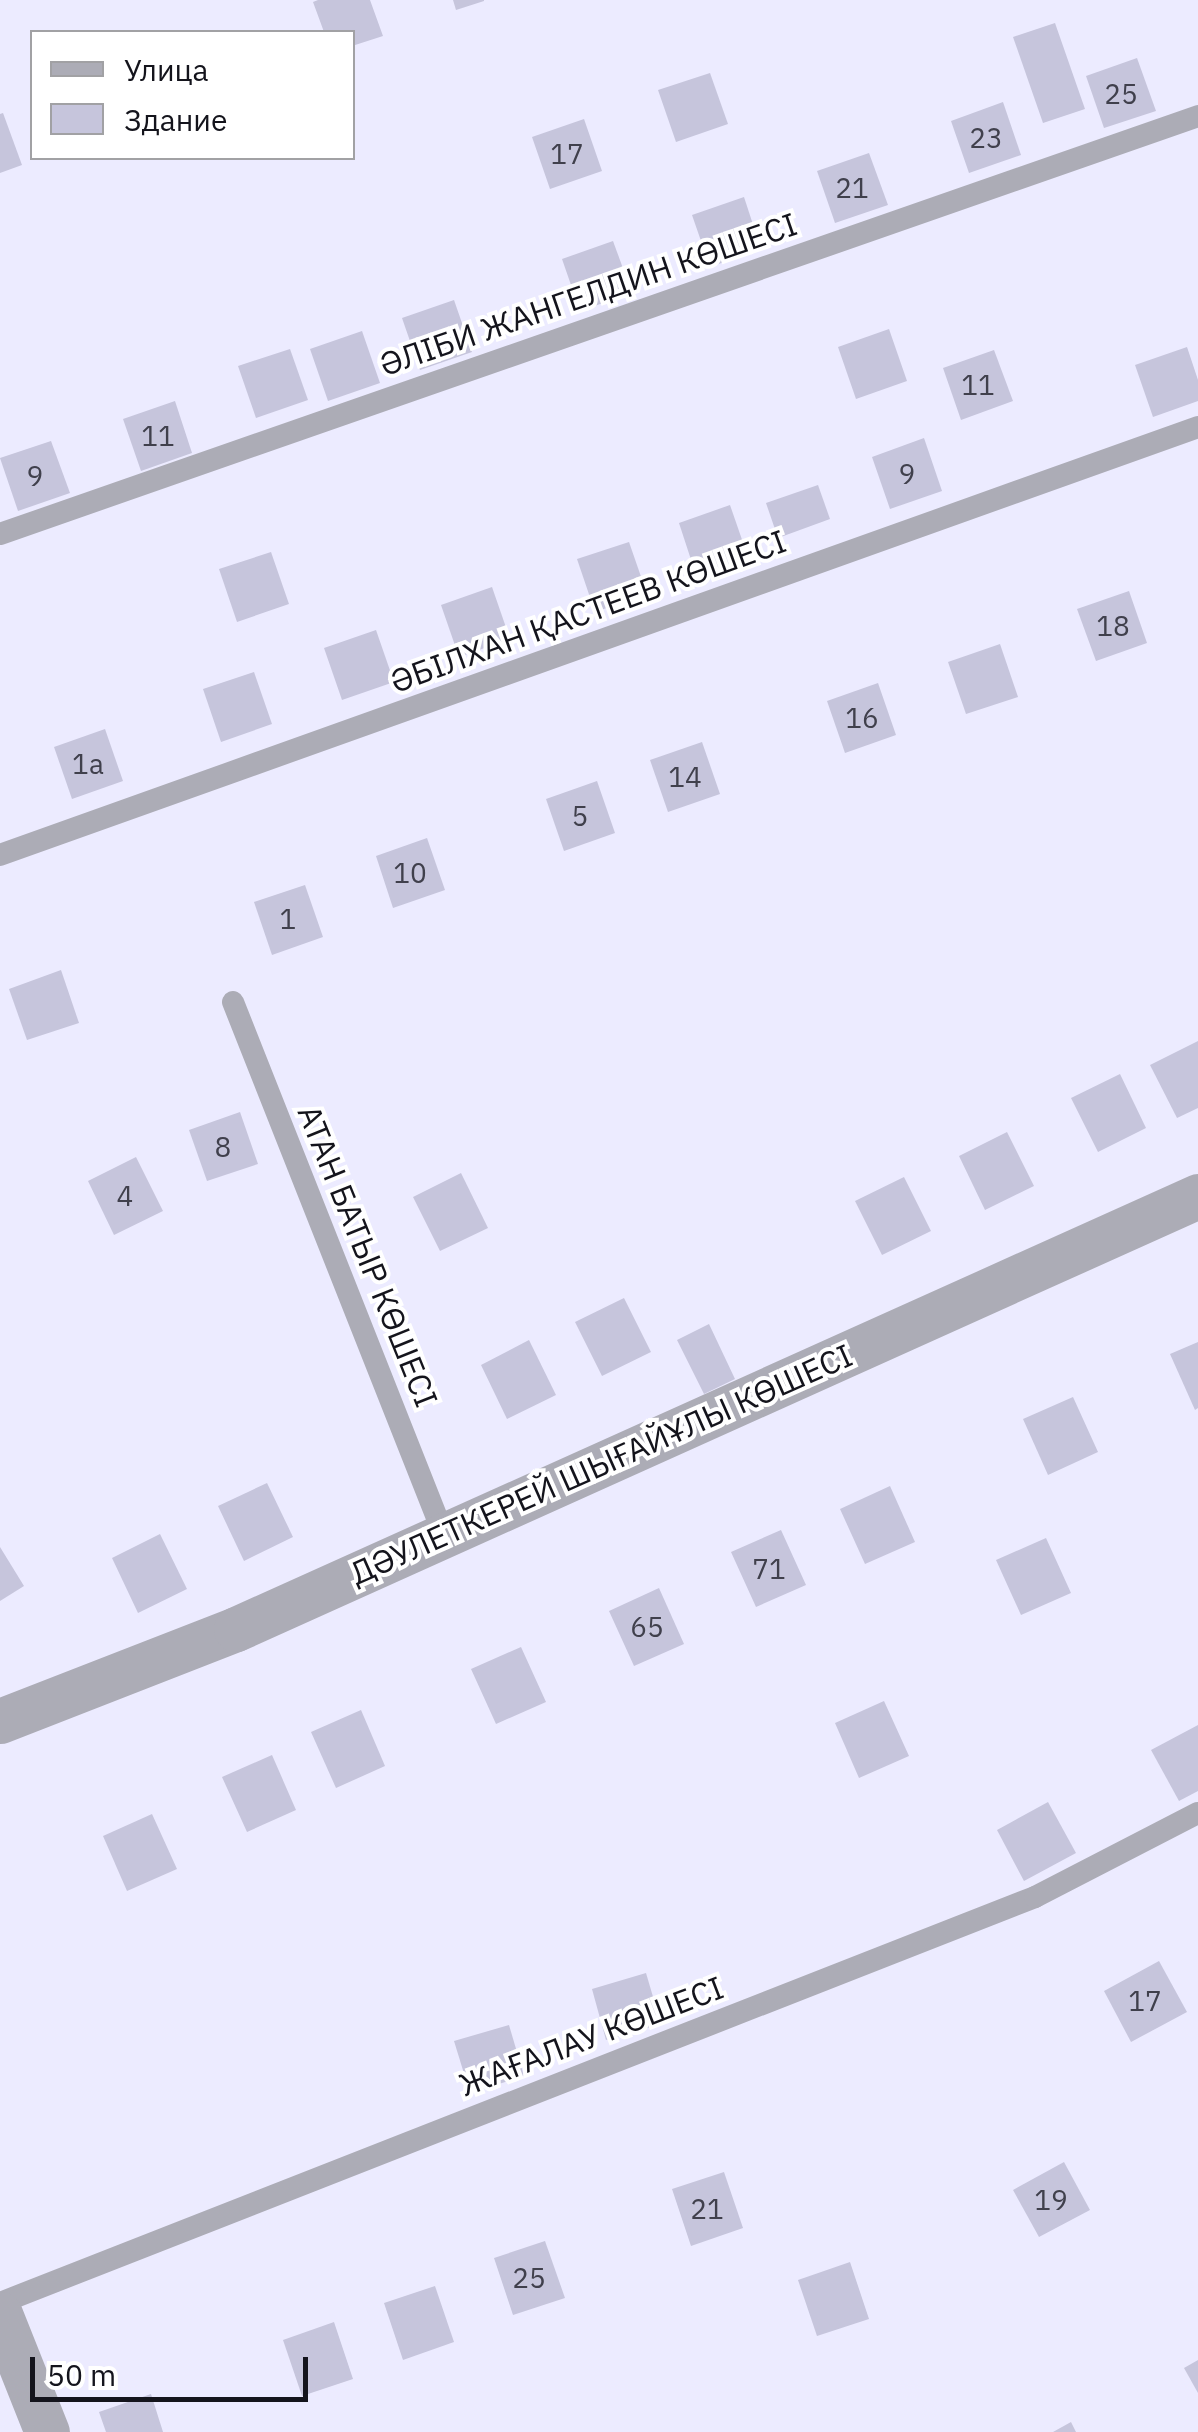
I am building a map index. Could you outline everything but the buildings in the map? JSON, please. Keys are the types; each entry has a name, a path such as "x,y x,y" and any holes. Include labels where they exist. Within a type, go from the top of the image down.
{"street":[{"name":"ДӘУЛЕТКЕРЕЙ ШЫҒАЙҰЛЫ КӨШЕСІ","path":"0,1721 236,1629 1198,1196"},
{"path":"0,2314 47,2432"}],"lane":[{"name":"ӘЛІБИ ЖАНГЕЛДИН КӨШЕСІ","path":"0,534 1198,116"},
{"name":"ӘБІЛХАН ҚАСТЕЕВ КӨШЕСІ","path":"0,855 1198,427"},
{"name":"АТАН БАТЫР КӨШЕСІ","path":"233,1002 443,1534"},
{"name":"ЖАҒАЛАУ КӨШЕСІ","path":"0,2303 1036,1897 1198,1813"}]}
